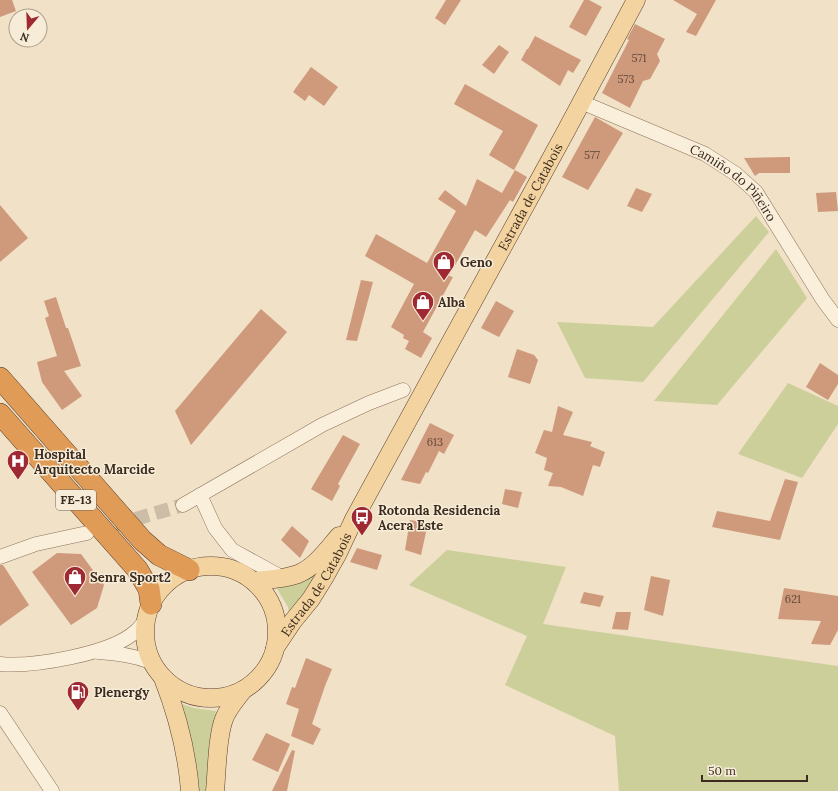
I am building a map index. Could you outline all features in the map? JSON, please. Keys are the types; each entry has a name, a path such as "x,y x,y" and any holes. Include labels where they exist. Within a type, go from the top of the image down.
{"highway":[{"name":"FE-13","path":"0,378 142,540 159,555 182,567"},
{"name":"FE-13","path":"0,414 137,569 149,604"}],"main road":[{"name":"Estrada de Catabois","path":"275,648 277,631 274,614 267,598 254,581 238,572 217,567 182,567 177,576 166,583 149,604 145,641 151,662 163,678 171,685 188,694 206,698 225,697 243,690 257,680 268,665 275,648 293,621 311,599 338,553 354,519 636,0"},
{"name":"Estrada de Catabois","path":"254,581 283,578 298,574 318,560 354,519"},
{"name":"Estrada de Catabois","path":"163,678 173,704 183,743 190,791"},
{"name":"Estrada de Catabois","path":"215,791 220,732 223,720 229,708 243,690"}],"street":[{"name":"Camiño do Piñeiro","path":"581,102 705,154 736,174 756,192 823,300 838,320"},
{"path":"183,505 322,425 369,403 403,390"},
{"path":"200,496 215,528 232,550 283,578"},
{"path":"0,557 36,544 88,533"},
{"path":"0,664 8,665 40,662 106,648 136,632 149,604"},
{"path":"92,652 136,656 151,662"},
{"path":"0,713 52,791"}],"green space":[{"path":"756,216 769,232 643,382 585,378 557,322 653,327"},
{"path":"776,249 807,298 717,405 654,401"},
{"path":"788,383 838,406 838,424 802,478 738,454"},
{"path":"447,550 566,567 543,624 838,666 838,791 619,791 615,736 505,685 527,636 409,585"},
{"path":"332,552 290,617 288,607 276,587"},
{"path":"182,704 194,708 216,711 210,791 198,791 192,744"}],"building":[{"path":"0,0 12,0 15,8 8,8 8,14 0,17"},
{"path":"446,0 461,0 445,25 435,18"},
{"path":"584,0 589,0 602,7 586,36 569,27"},
{"path":"673,0 716,0 696,36 686,32 697,14"},
{"path":"635,24 665,39 657,54 660,61 650,79 643,81 630,108 602,93 629,40 627,39"},
{"path":"535,36 581,60 573,73 568,70 560,86 521,60"},
{"path":"499,45 509,52 494,74 482,65"},
{"path":"311,67 338,87 324,106 309,95 305,101 293,92"},
{"path":"465,84 538,125 514,170 489,155 503,131 454,104"},
{"path":"595,117 623,133 588,190 562,177"},
{"path":"790,157 790,173 759,173 755,176 744,158"},
{"path":"515,170 527,177 513,202 510,200 486,237 475,230 449,276 453,277 423,332 432,338 421,358 405,349 409,341 403,338 404,335 391,327 414,284 365,256 376,234 427,263 456,211 438,199 445,190 466,206 477,179 502,193"},
{"path":"636,188 652,194 642,212 627,206"},
{"path":"836,192 838,211 818,212 816,193"},
{"path":"0,205 28,238 0,262"},
{"path":"361,280 373,282 357,341 346,340"},
{"path":"56,297 81,366 64,371 82,396 62,410 42,382 37,362 57,356 45,318 49,316 44,301"},
{"path":"496,301 514,311 499,337 481,328"},
{"path":"261,309 287,332 191,445 175,411"},
{"path":"517,349 534,355 538,360 530,384 508,377"},
{"path":"820,363 838,375 838,384 828,400 806,387"},
{"path":"558,406 573,412 563,435 592,442 590,446 605,452 600,467 593,465 583,496 561,487 548,486 553,473 544,470 547,458 535,453 544,430 552,432"},
{"path":"430,423 454,435 444,454 439,451 428,473 426,472 420,484 401,480"},
{"path":"343,435 360,444 338,484 340,486 332,501 311,489"},
{"path":"785,479 798,482 780,540 712,527 717,511 770,521"},
{"path":"505,489 522,492 518,508 502,504"},
{"path":"410,520 428,523 421,555 405,550"},
{"path":"292,526 309,541 300,558 281,540"},
{"path":"357,548 382,555 377,570 350,562"},
{"name":"Senra Sport2","path":"57,553 81,554 104,585 97,608 71,625 32,572"},
{"path":"0,565 3,565 29,605 0,626"},
{"path":"651,576 670,580 663,616 644,610"},
{"path":"784,588 838,596 838,630 830,645 811,644 821,621 778,619"},
{"path":"584,592 604,596 600,607 580,603"},
{"path":"616,612 631,612 628,630 612,629"},
{"path":"306,658 332,669 312,724 321,729 313,745 291,736 299,709 286,704 292,687 295,688"},
{"path":"266,733 290,744 278,772 252,760"},
{"path":"292,750 295,751 287,791 272,791"}],"tunnel":[{"path":"95,531 183,505"}],"place":[{"name":"Geno","path":"444,282"},
{"name":"Alba","path":"423,322"},
{"name":"Hospital Arquitecto Marcide","path":"18,480"},
{"name":"Rotonda Residencia Acera Este","path":"362,536"},
{"name":"Senra Sport2","path":"75,596"},
{"name":"Plenergy","path":"78,712"}]}
